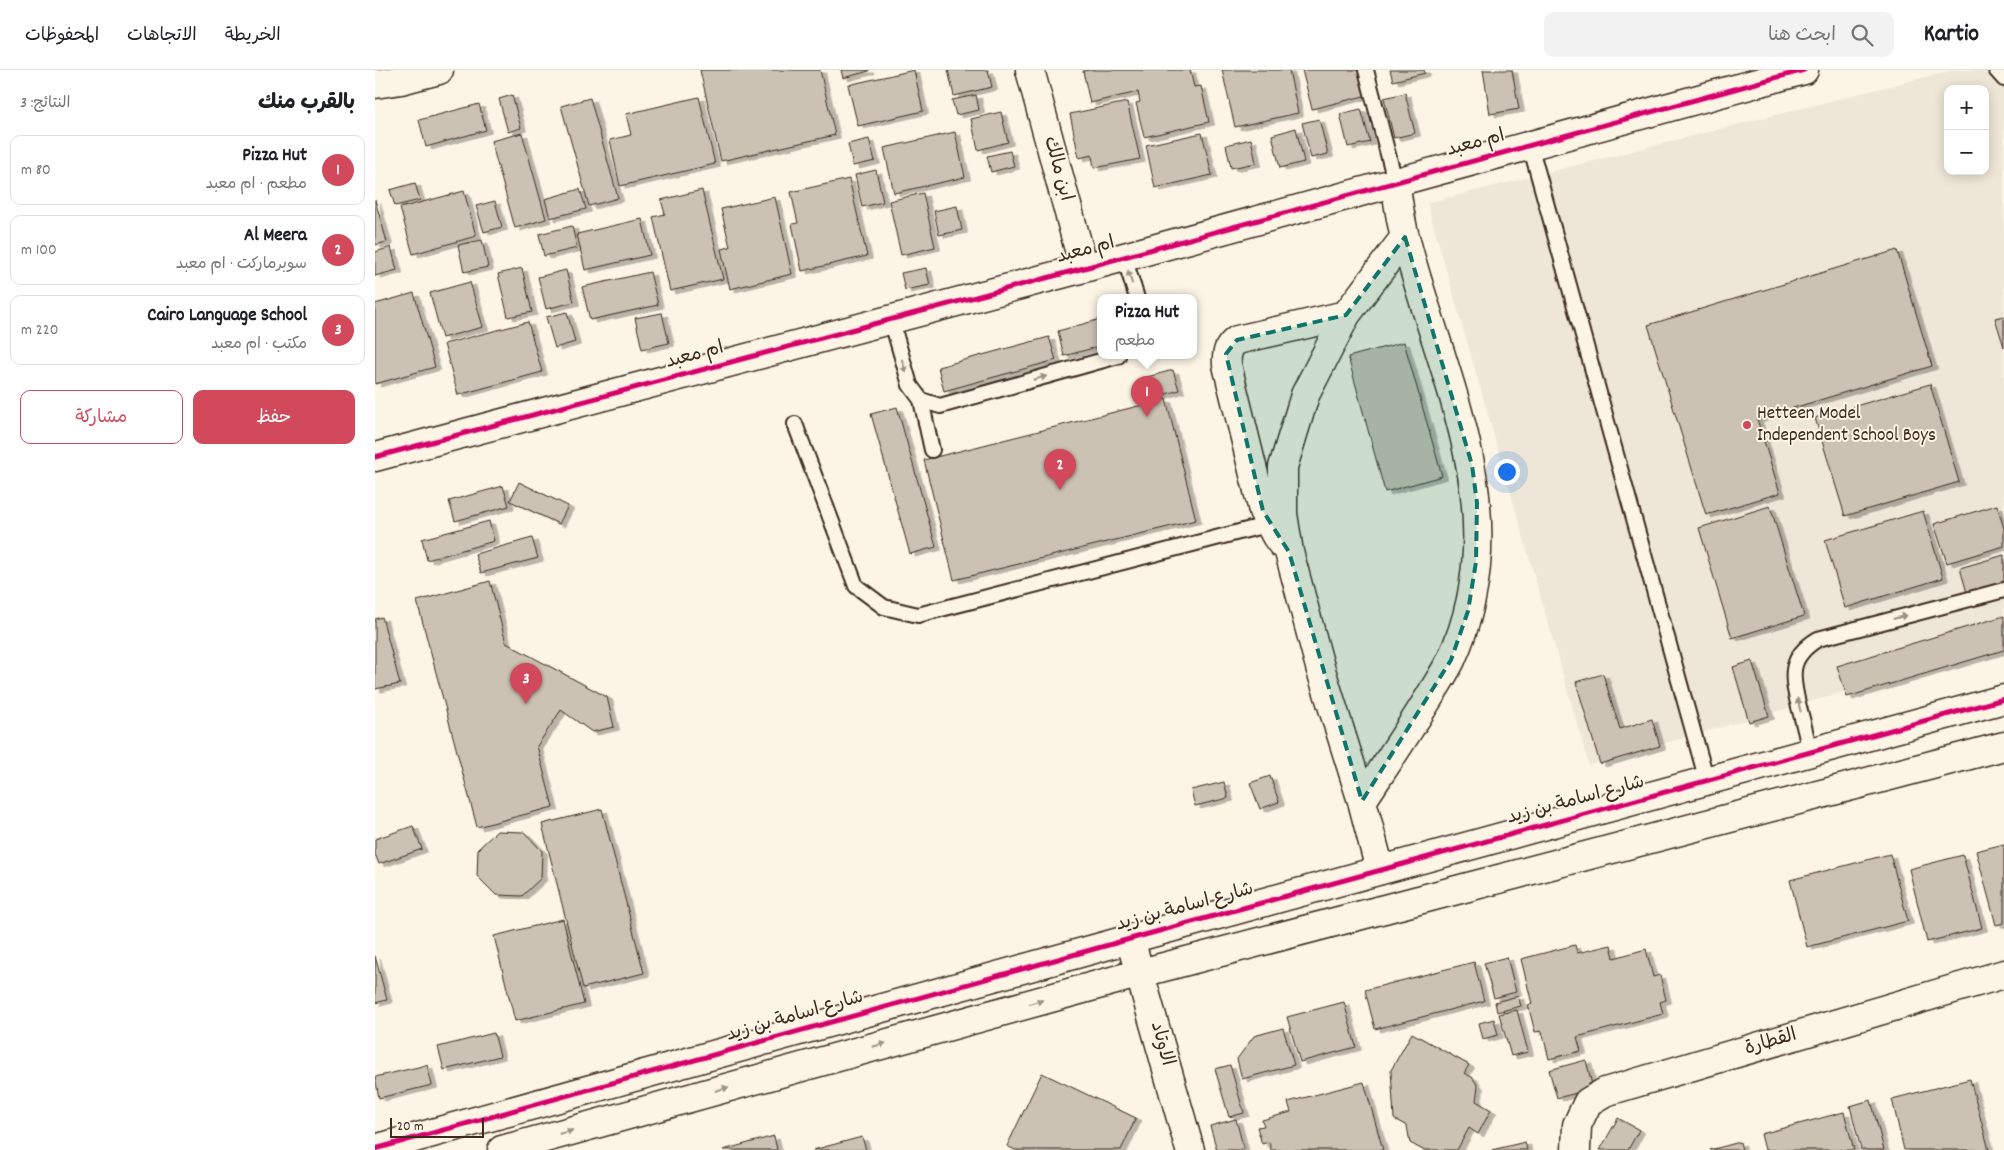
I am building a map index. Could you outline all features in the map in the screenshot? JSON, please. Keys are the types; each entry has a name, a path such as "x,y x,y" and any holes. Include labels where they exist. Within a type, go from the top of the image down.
{"street":[{"path":"375,84 401,80 439,70"},
{"name":"ابن مالك","path":"1030,70 1084,268"},
{"name":"ام معبد","path":"375,457 1084,268 1803,70"},
{"path":"1362,801 1416,719 1451,660 1468,611 1476,562 1477,503 1471,465 1456,404 1405,237 1395,181"},
{"path":"1381,870 1362,801 1320,666 1289,552 1283,514 1283,467 1305,395 1345,315 1405,237"},
{"path":"1289,552 1276,536 1261,502 1227,365 1226,354 1230,345 1237,340 1345,315"},
{"name":"شارع اسامة بن زيد","path":"375,1150 1130,939 2004,699"},
{"path":"502,1150 1141,973 2004,746"},
{"name":"الاوتاد","path":"1130,939 1190,1150"},
{"name":"القطارة","path":"1576,1150 1577,1125 1588,1102 1605,1092 2004,974"}],"lane":[{"path":"1366,70 1395,181"},
{"path":"1995,70 2004,79"},
{"path":"1530,145 1707,781"},
{"path":"1124,257 1136,294"},
{"path":"891,319 911,385 921,400 932,450"},
{"path":"921,400 940,406 1107,359"},
{"path":"795,424 856,586 883,607 917,615 1270,524"},
{"path":"1810,753 1792,680 1794,666 1799,655 1807,645 1818,639 2004,590"}],"highlighted area":[{"path":"1405,237 1472,465 1477,503 1476,562 1468,611 1451,660 1362,801 1289,552 1263,511 1226,354 1237,340 1346,315"}],"shaded area":[{"name":"Hetteen Model Independent School Boys","path":"1953,70 2004,70 2004,646 1589,765 1427,203"}],"building":[{"path":"700,70 820,70 835,135 721,161"},
{"path":"841,70 869,70 869,71 843,78"},
{"path":"914,70 923,111 858,126 848,85"},
{"path":"948,70 988,70 992,87 954,96"},
{"path":"1190,70 1194,87 1201,86 1209,122 1144,137 1136,103 1140,102 1138,92 1090,103 1083,71"},
{"path":"1222,70 1289,70 1298,113 1235,127"},
{"path":"1302,70 1361,70 1368,95 1312,109"},
{"path":"1390,70 1424,70 1425,73 1393,81"},
{"path":"1483,70 1512,70 1519,109 1490,114"},
{"path":"1405,93 1415,133 1394,138 1384,98"},
{"path":"512,95 521,128 508,132 499,99"},
{"path":"976,95 979,110 956,115 952,100"},
{"path":"699,97 715,164 620,186 610,140 631,135 626,114"},
{"path":"590,98 618,198 589,206 561,106"},
{"path":"1127,102 1140,159 1094,168 1092,155 1079,158 1070,114"},
{"path":"479,104 486,130 426,147 419,120"},
{"path":"1361,109 1370,142 1348,147 1340,114"},
{"path":"1001,112 1008,142 978,150 971,119"},
{"path":"1319,119 1328,154 1311,158 1302,123"},
{"path":"1296,128 1304,162 1280,168 1272,135"},
{"path":"955,132 965,177 894,193 884,148"},
{"path":"522,133 546,219 515,228 491,141"},
{"path":"1202,133 1212,175 1155,188 1146,145"},
{"path":"869,139 875,161 853,166 848,144"},
{"path":"1251,139 1256,163 1231,168 1226,145"},
{"path":"1010,151 1014,166 991,172 987,156"},
{"path":"876,170 883,202 862,207 855,175"},
{"path":"849,179 867,256 802,271 792,224 798,223 791,192"},
{"path":"415,183 420,200 395,206 390,190"},
{"path":"580,189 586,209 550,218 545,199"},
{"path":"702,190 723,279 670,291 653,217 665,214 661,200"},
{"path":"464,191 476,236 413,254 400,208"},
{"path":"923,193 935,247 901,255 889,201"},
{"path":"775,197 792,274 730,289 721,249 730,247 721,209"},
{"path":"375,200 387,242 375,245"},
{"path":"495,201 502,227 484,232 476,206"},
{"path":"957,206 962,230 939,235 934,211"},
{"path":"642,219 650,255 585,270 577,234"},
{"path":"572,226 577,248 544,256 539,234"},
{"path":"482,240 488,267 464,272 458,245"},
{"path":"391,247 397,270 375,276 375,252"},
{"path":"1897,250 1932,366 1757,419 1780,493 1706,515 1648,325"},
{"path":"522,268 532,312 508,317 498,274"},
{"path":"926,268 930,285 905,290 901,273"},
{"path":"566,270 574,302 546,309 538,277"},
{"path":"650,272 658,305 590,320 582,287"},
{"path":"470,282 483,327 442,338 430,293"},
{"path":"414,293 435,367 375,384 375,304"},
{"path":"567,312 575,342 555,348 546,317"},
{"path":"662,313 669,343 642,349 635,318"},
{"path":"2004,316 2004,347 1995,318"},
{"path":"1097,320 1097,347 1064,356 1058,331"},
{"path":"528,322 542,372 458,395 444,344"},
{"path":"1049,337 1056,360 944,391 938,367"},
{"path":"1404,342 1442,476 1385,492 1348,357"},
{"path":"1173,370 1179,390 1153,398 1147,377"},
{"path":"1930,384 1959,482 1845,516 1815,418"},
{"path":"1166,399 1196,520 954,580 924,460"},
{"path":"897,407 936,547 910,554 871,414"},
{"path":"519,482 568,506 559,524 510,501"},
{"path":"503,486 509,506 455,521 449,501"},
{"path":"1997,505 2004,529 2004,546 1947,563 1934,524"},
{"path":"1770,506 1804,616 1732,638 1699,528"},
{"path":"1923,511 1943,578 1845,608 1825,540"},
{"path":"489,521 494,541 427,560 422,539"},
{"path":"532,538 538,558 481,573 475,554"},
{"path":"2004,555 2004,582 1967,593 1960,568"},
{"path":"490,581 506,643 607,697 614,727 592,732 561,710 537,746 553,807 477,827 417,601"},
{"path":"2004,616 2004,650 1847,697 1837,666"},
{"path":"382,617 400,684 375,689 375,619"},
{"path":"1752,661 1769,716 1749,722 1733,667"},
{"path":"1603,674 1620,729 1652,719 1660,746 1600,764 1576,682"},
{"path":"1270,776 1279,802 1260,809 1250,783"},
{"path":"1224,782 1228,798 1195,806 1191,790"},
{"path":"602,809 644,973 583,988 542,824"},
{"path":"413,826 422,849 379,864 375,854 375,839"},
{"path":"497,831 524,832 542,851 541,878 522,896 496,895 477,876 478,849"},
{"path":"2004,844 2004,923 1996,925 1976,851"},
{"path":"1890,854 1908,921 1807,947 1790,880"},
{"path":"1963,855 1982,928 1927,942 1909,869"},
{"path":"563,919 584,1004 515,1021 494,936"},
{"path":"1575,945 1577,953 1611,945 1614,958 1646,949 1653,977 1660,975 1666,1000 1660,1002 1663,1014 1577,1037 1581,1051 1549,1059 1542,1031 1535,1032 1528,1005 1532,1004 1521,959"},
{"path":"375,956 387,1000 375,1003"},
{"path":"1507,957 1516,992 1494,998 1484,963"},
{"path":"1474,962 1484,1001 1375,1029 1365,990"},
{"path":"1518,996 1521,1006 1497,1012 1495,1002"},
{"path":"1344,1002 1356,1047 1300,1062 1287,1017"},
{"path":"1517,1010 1528,1052 1511,1056 1499,1014"},
{"path":"1494,1019 1498,1035 1483,1039 1479,1023"},
{"path":"1283,1028 1294,1065 1242,1079 1237,1059 1254,1036"},
{"path":"494,1033 500,1056 444,1070 438,1047"},
{"path":"1412,1033 1469,1065 1464,1073 1472,1077 1478,1086 1476,1101 1491,1110 1478,1134 1469,1128 1457,1150 1423,1150 1410,1143 1407,1126 1394,1119 1391,1070"},
{"path":"1586,1060 1593,1089 1557,1098 1549,1070"},
{"path":"427,1065 432,1085 379,1098 375,1077"},
{"path":"1230,1065 1244,1113 1229,1117 1215,1069"},
{"path":"1042,1073 1136,1118 1121,1150 1015,1150 1007,1146"},
{"path":"1970,1079 1989,1150 1904,1150 1892,1099"},
{"path":"1364,1082 1383,1150 1271,1150 1269,1142 1262,1144 1257,1127 1264,1126 1262,1120 1291,1112 1288,1102"},
{"path":"1871,1100 1884,1150 1861,1150 1850,1106"},
{"path":"1844,1112 1854,1150 1765,1150 1761,1134"},
{"path":"1618,1118 1639,1130 1628,1150 1600,1150"},
{"path":"1236,1119 1244,1150 1217,1150 1210,1126"},
{"path":"774,1136 777,1150 723,1150"},
{"path":"862,1137 866,1150 813,1150"},
{"path":"1525,1142 1527,1150 1492,1150"},
{"path":"1740,1142 1742,1150 1710,1150"}],"cycle path":[{"path":"375,457 1084,268 1804,70"},
{"path":"375,1149 2004,699"}],"place":[{"name":"Pizza Hut","path":"1147,417"},
{"name":"Hetteen Model Independent School Boys","path":"1747,425"},
{"name":"Al Meera","path":"1060,490"},
{"name":"Cairo Language School","path":"526,704"}]}
